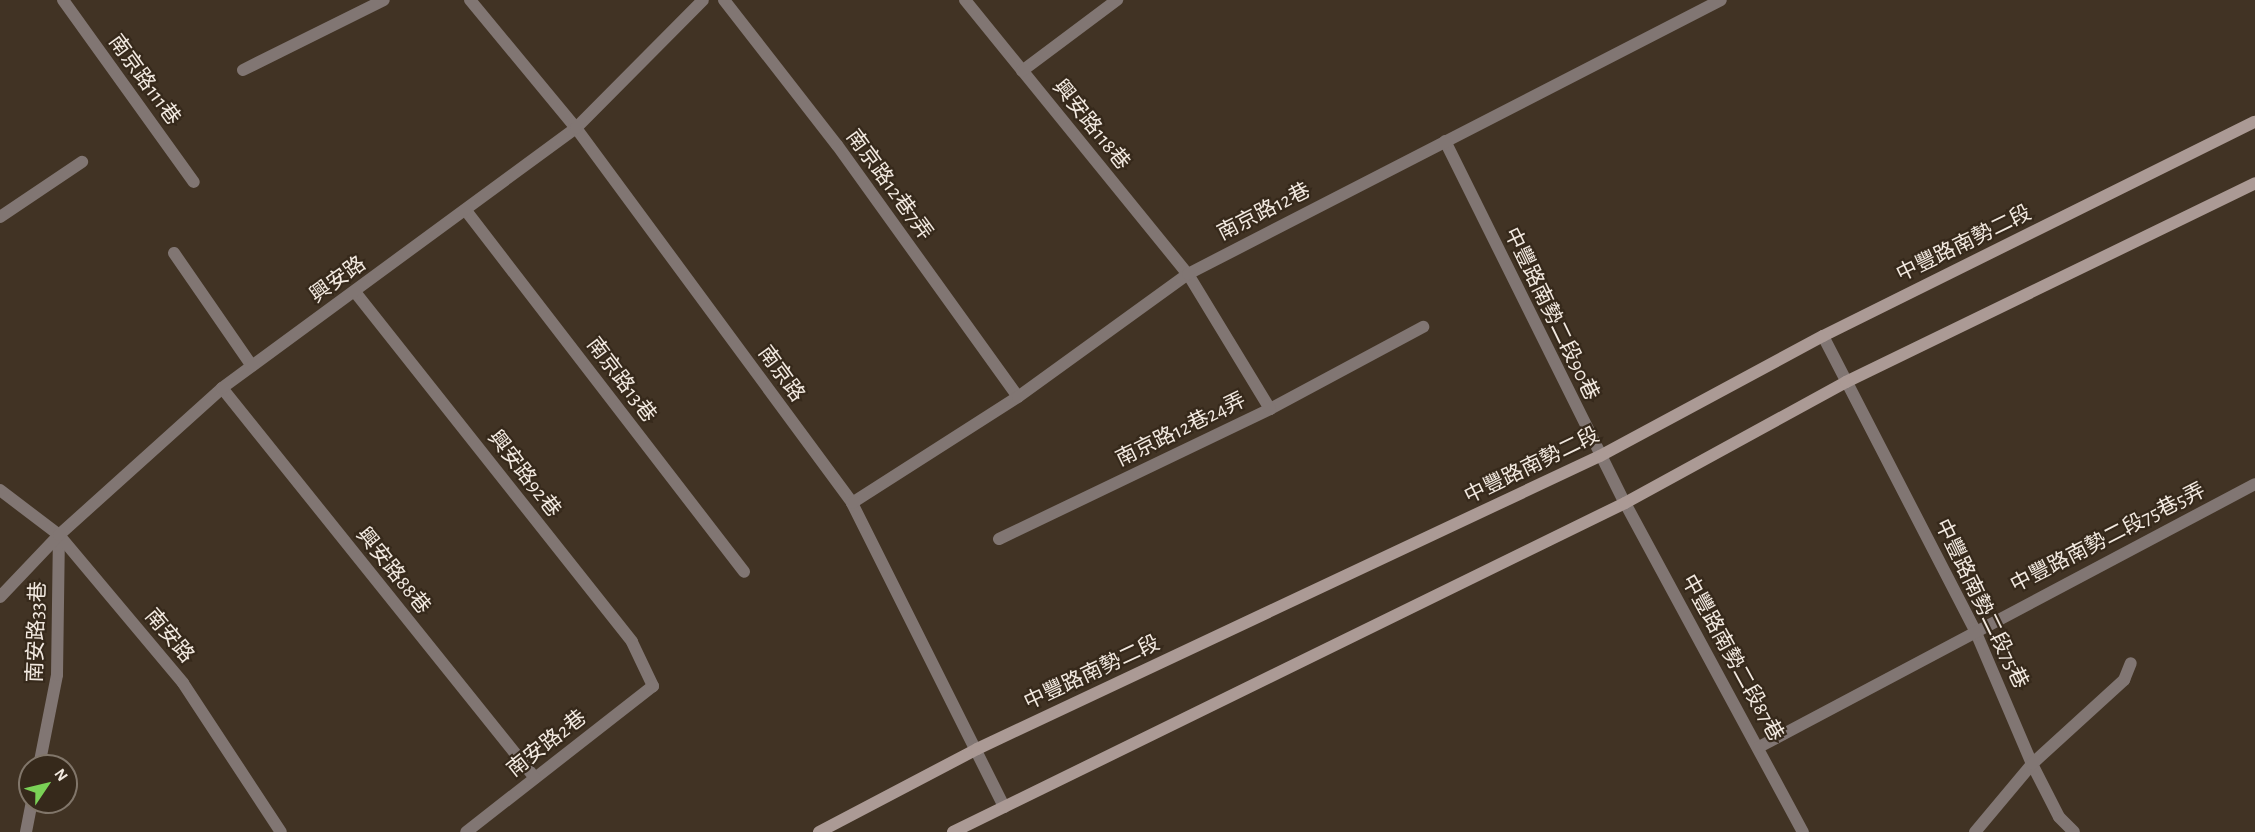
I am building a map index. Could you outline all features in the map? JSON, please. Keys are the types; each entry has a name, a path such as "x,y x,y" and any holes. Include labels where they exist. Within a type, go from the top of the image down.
{"main road":[{"name":"中豐路南勢二段","path":"819,832 977,749 1600,456 1823,336 2255,122"},
{"path":"953,832 1625,503 1846,382 2255,183"}],"street":[{"name":"南京路111巷","path":"63,0 194,182"},
{"path":"243,70 384,0"},
{"name":"南京路","path":"471,0 576,128 852,503 1004,807"},
{"name":"興安路","path":"0,597 59,535 222,388 468,212 576,128 703,0"},
{"name":"南京路12巷7弄","path":"724,0 837,145 1018,397"},
{"name":"興安路118巷","path":"965,0 1188,274"},
{"path":"1022,71 1116,0"},
{"name":"南京路12巷","path":"852,503 1018,397 1188,274 1721,0"},
{"name":"中豐路南勢二段90巷","path":"1445,141 1625,503"},
{"path":"0,217 82,162"},
{"name":"南京路13巷","path":"468,212 744,572"},
{"path":"174,253 252,366"},
{"name":"南京路12巷24弄","path":"999,539 1270,409 1188,274"},
{"name":"興安路92巷","path":"355,292 632,642 653,686"},
{"path":"1270,409 1424,327"},
{"name":"中豐路南勢二段75巷","path":"1823,336 1974,628 2032,764 2059,817 2074,832"},
{"name":"興安路88巷","path":"222,388 535,778"},
{"name":"中豐路南勢二段75巷5弄","path":"1759,747 1974,628 2255,484"},
{"name":"南安路","path":"0,490 59,535 183,683 281,832"},
{"name":"中豐路南勢二段87巷","path":"1625,503 1803,832"},
{"name":"南安路33巷","path":"41,754 57,675 59,535"},
{"path":"1975,832 2032,764 2124,680 2131,663"},
{"name":"南安路2巷","path":"466,832 653,686"},
{"path":"26,832 30,814"}]}
